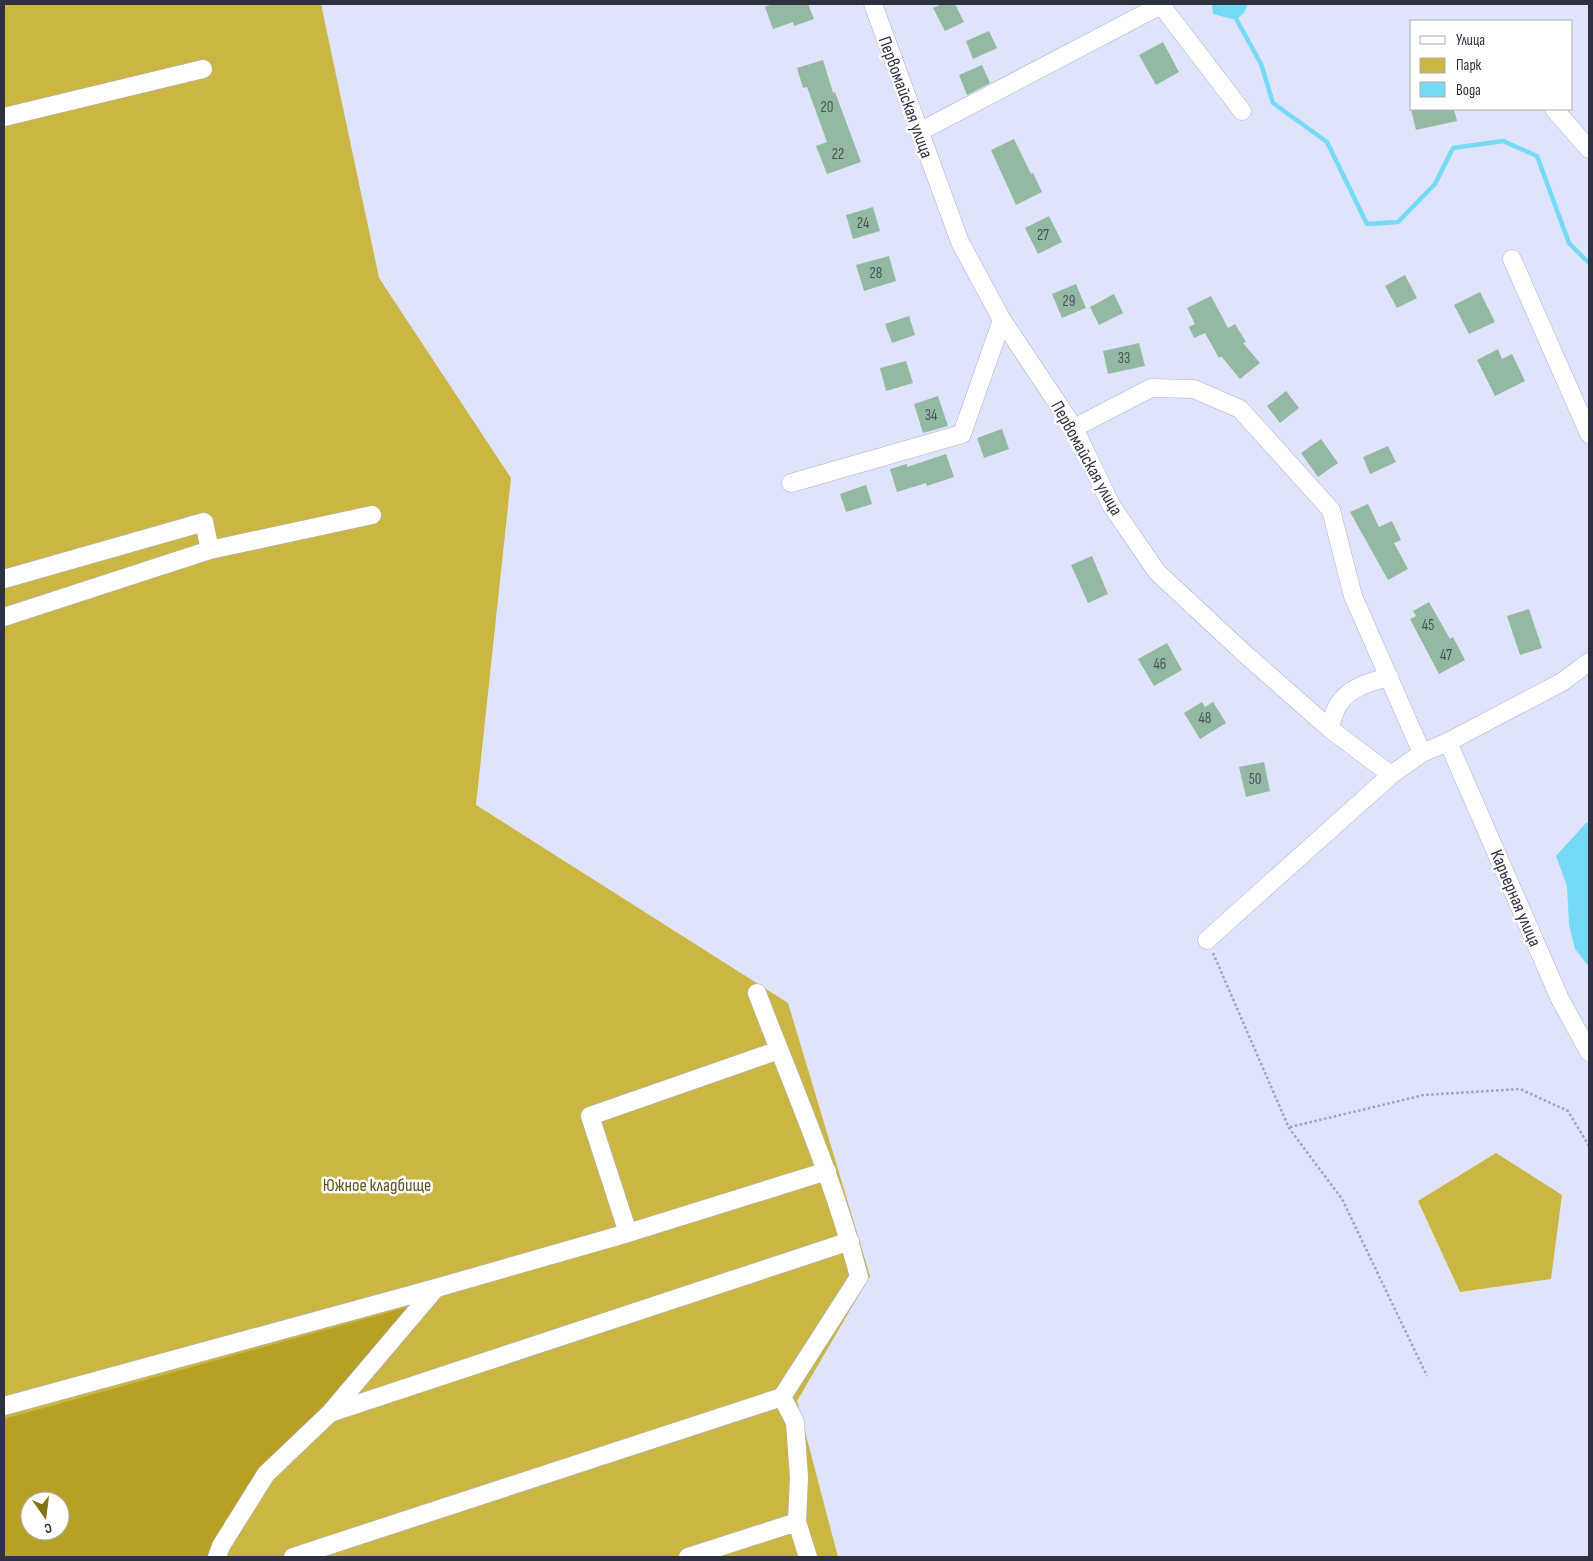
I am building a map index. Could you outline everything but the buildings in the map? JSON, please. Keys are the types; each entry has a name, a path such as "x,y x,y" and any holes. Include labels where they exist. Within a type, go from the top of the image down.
{"street":[{"name":"Первомайская улица","path":"873,4 960,242 1002,320 1074,428 1111,505 1157,572 1329,728 1391,775"},
{"path":"919,132 1161,5 1242,111"},
{"path":"4,117 203,69"},
{"path":"1555,110 1589,149"},
{"path":"1512,259 1589,434"},
{"path":"791,483 962,434 1002,320"},
{"path":"1074,428 1150,388 1194,389 1240,409 1331,510 1353,596 1422,752"},
{"path":"4,617 210,550 372,515"},
{"path":"4,579 204,522 210,550"},
{"path":"1207,940 1391,775 1422,752 1448,742 1562,682 1589,662"},
{"path":"1329,728 1338,705 1348,694 1363,683 1389,677"},
{"name":"Карьерная улица","path":"1448,742 1560,999 1589,1052"},
{"path":"293,1557 782,1397 859,1277 850,1241 827,1171 757,993"},
{"path":"628,1233 590,1116 779,1050"},
{"path":"4,1406 436,1288 628,1233 827,1171"},
{"path":"330,1413 850,1241"},
{"path":"217,1557 221,1546 266,1474 330,1413 436,1288"},
{"path":"782,1397 795,1422 798,1476 797,1522 808,1557"},
{"path":"688,1557 797,1522"}],"path":[{"path":"1207,940 1289,1128 1342,1199 1427,1376"},
{"path":"1289,1128 1424,1095 1520,1089 1568,1111 1589,1146"}],"green space":[{"name":"Южное кладбище","path":"4,4 321,4 379,278 511,478 476,805 788,1003 870,1276 797,1401 838,1557 4,1557"},
{"path":"1496,1153 1562,1195 1551,1279 1460,1292 1418,1201"}],"shaded area":[{"path":"419,1304 230,1520 214,1557 4,1557 4,1419"}],"water":[{"path":"1212,4 1248,4 1244,13 1236,20 1213,14"},
{"path":"1586,823 1589,823 1589,967 1575,949 1569,925 1567,886 1556,856"}],"waterway":[{"path":"1228,4 1261,64 1273,103 1327,142 1367,224 1398,222 1435,184 1453,148 1503,141 1537,156 1569,243 1589,263"}]}
